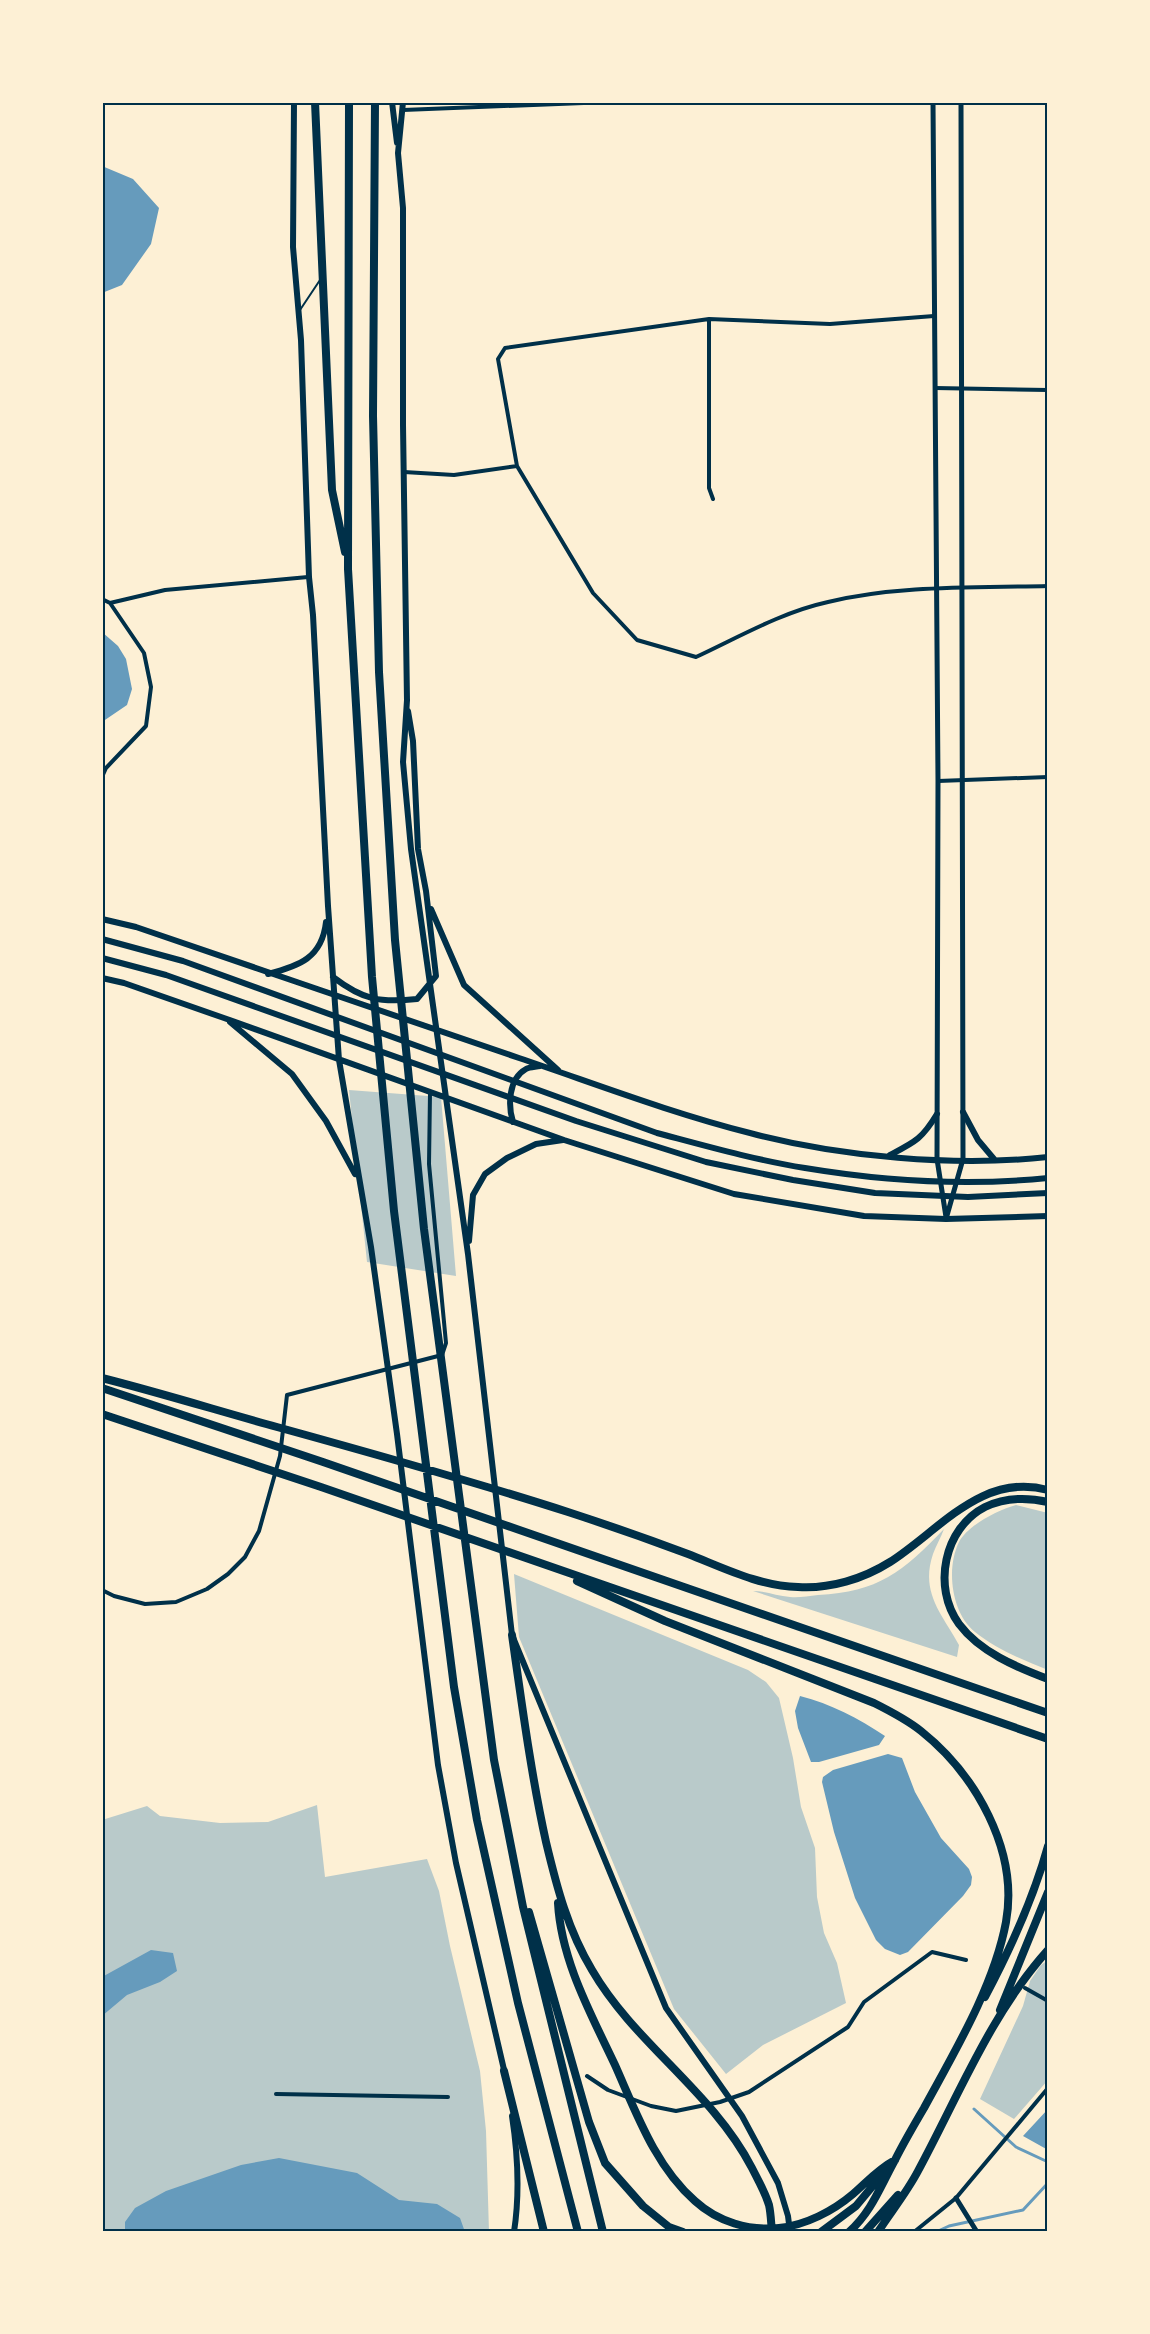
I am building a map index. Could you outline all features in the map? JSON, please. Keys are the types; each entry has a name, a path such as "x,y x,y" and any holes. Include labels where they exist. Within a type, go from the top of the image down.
{"highway":[{"path":"315,102 332,490 348,569"},
{"path":"349,102 348,569 374,1012 400,1262 454,1687 477,1820 493,1896 578,2232"},
{"path":"375,102 373,428 379,672 392,898 416,1155 436,1331 488,1720 510,1846 603,2232"},
{"path":"102,1378 477,1483 571,1513 761,1581 801,1587 836,1584 870,1573 904,1553 961,1508 979,1496 994,1490 1024,1487 1048,1490"},
{"path":"102,1388 324,1462 1048,1713"},
{"path":"102,1414 321,1487 1048,1739"},
{"path":"1048,1502 1032,1498 1014,1498 983,1508 966,1523 956,1536 947,1557 944,1572 945,1590 950,1608 958,1623 971,1637 985,1649 1007,1661 1048,1679"},
{"path":"540,1564 665,1621 874,1703 920,1730 953,1762 968,1780 989,1818 1003,1859 1007,1892 1006,1920 1002,1940 969,2027"},
{"path":"512,1635 537,1803 558,1892 572,1932 591,1969 619,2011 711,2106 745,2154 769,2205 772,2232"},
{"path":"510,1846 589,2122 605,2163 643,2206 669,2227 683,2232"},
{"path":"849,2232 871,2208 1015,1939 1048,1846"},
{"path":"558,1892 559,1915 585,2001 651,2144 676,2181 695,2201 715,2215 737,2225 779,2228 826,2213 852,2195 882,2167 895,2160"},
{"path":"878,2232 917,2174 990,2033 1048,1892"},
{"path":"990,2033 1022,1983 1048,1950"},
{"path":"504,2071 544,2232"},
{"path":"821,2232 856,2206 895,2160"},
{"path":"865,2232 917,2174"}],"main road":[{"path":"294,102 293,247 298,312 309,577 313,615 333,995 339,1059 370,1247 397,1434 436,1755 456,1863 494,2020 516,2139 518,2208 514,2232"},
{"path":"392,102 403,208 407,700 403,762 430,990 468,1254 512,1635 666,2008 742,2116 778,2183 788,2216 790,2232"},
{"path":"398,153 403,102"},
{"path":"333,977 353,993 387,1002 417,999 436,976 426,891 418,849 412,741 407,700"},
{"path":"426,891 433,916 464,985 563,1074"},
{"path":"268,974 296,966 314,953 324,935 328,906"},
{"path":"102,919 136,927 563,1074 751,1134 819,1147 889,1156 937,1159 1048,1157"},
{"path":"102,939 183,961 657,1133 712,1148 806,1168 891,1178 968,1180 1048,1178"},
{"path":"102,958 176,979 586,1124 706,1162 793,1180 875,1193 968,1197 1048,1194"},
{"path":"102,978 124,983 225,1018 564,1140 734,1194 864,1216 946,1219 1015,1219 1048,1216"},
{"path":"225,1018 292,1074 326,1121 358,1182"},
{"path":"513,1122 509,1109 512,1086 524,1070 540,1065"},
{"path":"963,1112 978,1140 994,1159"},
{"path":"889,1156 917,1141 927,1131 937,1114"},
{"path":"468,1254 473,1195 485,1174 507,1158 536,1144 564,1140"}],"street":[{"path":"403,110 609,102"},
{"path":"933,102 938,781 937,1159 946,1219"},
{"path":"946,1219 963,1159 960,588 961,102"},
{"path":"1047,102 1048,122"},
{"path":"934,316 830,324 709,320 505,348 498,359 517,465 593,593 637,640 696,657 780,618 826,602 892,590 1048,586"},
{"path":"709,320 709,488 713,499"},
{"path":"934,388 1048,390"},
{"path":"404,472 454,475 517,465"},
{"path":"110,603 165,590 309,577"},
{"path":"102,599 110,603 144,653 151,687 146,726 106,768 102,777"},
{"path":"938,781 1048,777"},
{"path":"102,1590 114,1596 145,1604 177,1602 207,1589 228,1574 245,1557 259,1531 280,1456 287,1395 442,1355 446,1344 429,1164 430,1093"},
{"path":"587,2076 608,2090 651,2106 676,2111 720,2102 749,2092 848,2027 864,2002 932,1952 966,1960"},
{"path":"1025,1988 1048,2001"},
{"path":"914,2232 956,2198 1048,2088"},
{"path":"276,2094 448,2097"},
{"path":"956,2198 975,2229"}],"lane":[{"path":"298,312 324,275"}],"shaded area":[{"path":"349,1090 441,1097 456,1276 367,1262"},
{"path":"1016,1505 1048,1513 1048,1670 1001,1649 975,1632 961,1614 953,1590 955,1553 963,1536 984,1519"},
{"path":"944,1529 933,1554 929,1580 931,1592 940,1613 959,1645 957,1657 753,1591 797,1597 839,1593 873,1584 902,1568"},
{"path":"514,1574 748,1670 766,1682 779,1698 793,1758 801,1807 815,1848 817,1897 824,1933 837,1963 846,2003 763,2045 726,2074 674,2009 519,1637"},
{"path":"317,1805 325,1877 427,1859 439,1891 480,2071 486,2131 489,2232 102,2232 102,1820 147,1806 160,1816 220,1823 268,1822"},
{"path":"1048,1960 1048,2080 1014,2119 980,2099 1023,2006 1030,1981 1041,1965"}],"water":[{"path":"102,166 133,179 159,208 151,244 122,285 102,293"},
{"path":"102,632 118,646 126,659 132,689 127,705 102,722"},
{"path":"800,1696 844,1712 885,1736 879,1745 819,1762 811,1762 798,1728 795,1711"},
{"path":"888,1754 902,1758 915,1792 941,1838 969,1869 972,1877 971,1885 963,1896 908,1952 900,1955 885,1949 876,1940 855,1898 834,1832 822,1782 823,1777 833,1770"},
{"path":"151,1950 173,1953 177,1971 160,1982 127,1995 102,2016 102,1977"},
{"path":"1048,2109 1048,2150 1023,2136"},
{"path":"279,2158 357,2173 399,2200 437,2204 460,2218 465,2232 125,2232 125,2222 135,2208 166,2191 241,2165"}],"waterway":[{"path":"974,2109 1016,2147 1048,2162"},
{"path":"936,2232 949,2226 1023,2210 1048,2183"}]}
